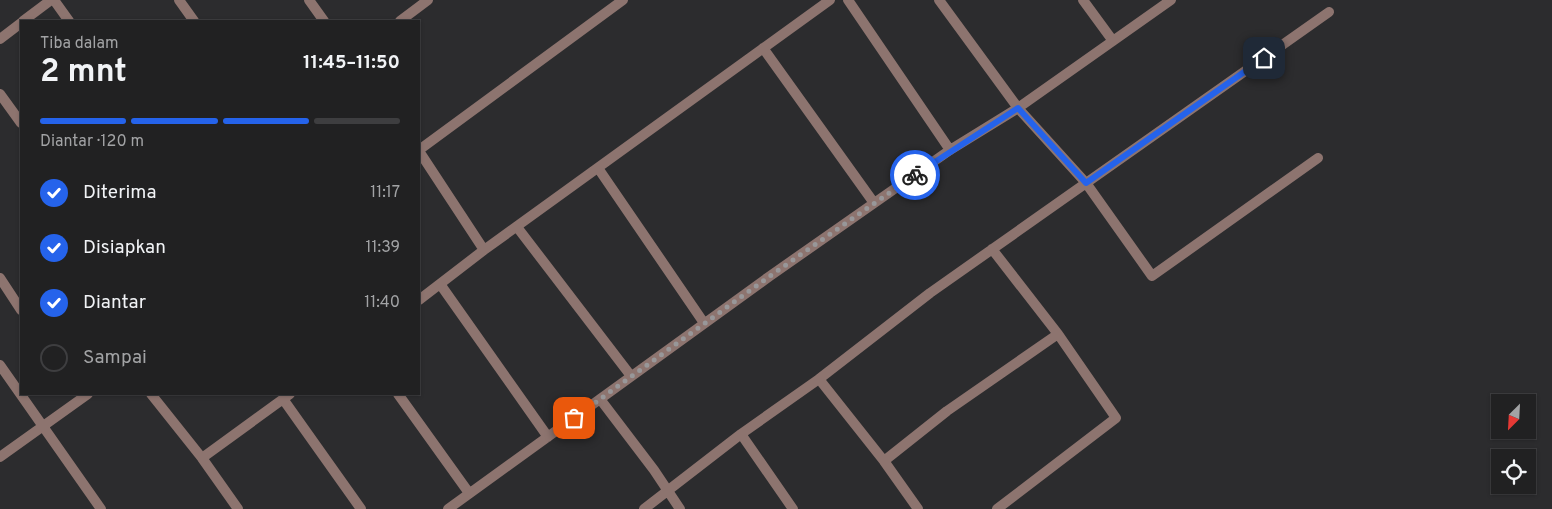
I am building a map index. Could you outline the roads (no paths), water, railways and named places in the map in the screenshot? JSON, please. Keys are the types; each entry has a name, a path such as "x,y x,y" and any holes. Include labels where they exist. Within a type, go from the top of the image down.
{"street":[{"path":"25,20 52,0 69,20"},
{"path":"179,0 193,20"},
{"path":"309,0 323,20"},
{"path":"401,20 428,0"},
{"path":"420,149 623,0"},
{"path":"420,299 484,250 830,0"},
{"path":"848,0 950,150"},
{"path":"939,0 1018,108 1086,183 1152,276 1318,158"},
{"path":"1082,0 1113,41"},
{"path":"448,509 704,323 874,203 950,150 1018,108 1171,0"},
{"path":"644,509 741,434 819,379 930,293 1329,12"},
{"path":"0,40 20,24"},
{"path":"764,48 874,203"},
{"path":"0,94 20,122"},
{"path":"420,152 484,250"},
{"path":"598,168 704,323"},
{"path":"517,227 631,376"},
{"path":"992,249 1058,334 1116,418 997,509"},
{"path":"0,278 20,306"},
{"path":"440,284 548,436"},
{"path":"884,461 948,411 1058,334"},
{"path":"0,365 20,393"},
{"path":"819,379 884,461 918,509"},
{"path":"21,395 101,509"},
{"path":"152,395 202,458 238,509"},
{"path":"399,395 470,494"},
{"path":"202,458 286,396 361,509"},
{"path":"0,456 43,426 77,397"},
{"path":"600,399 680,509"},
{"path":"741,434 793,509"}]}
